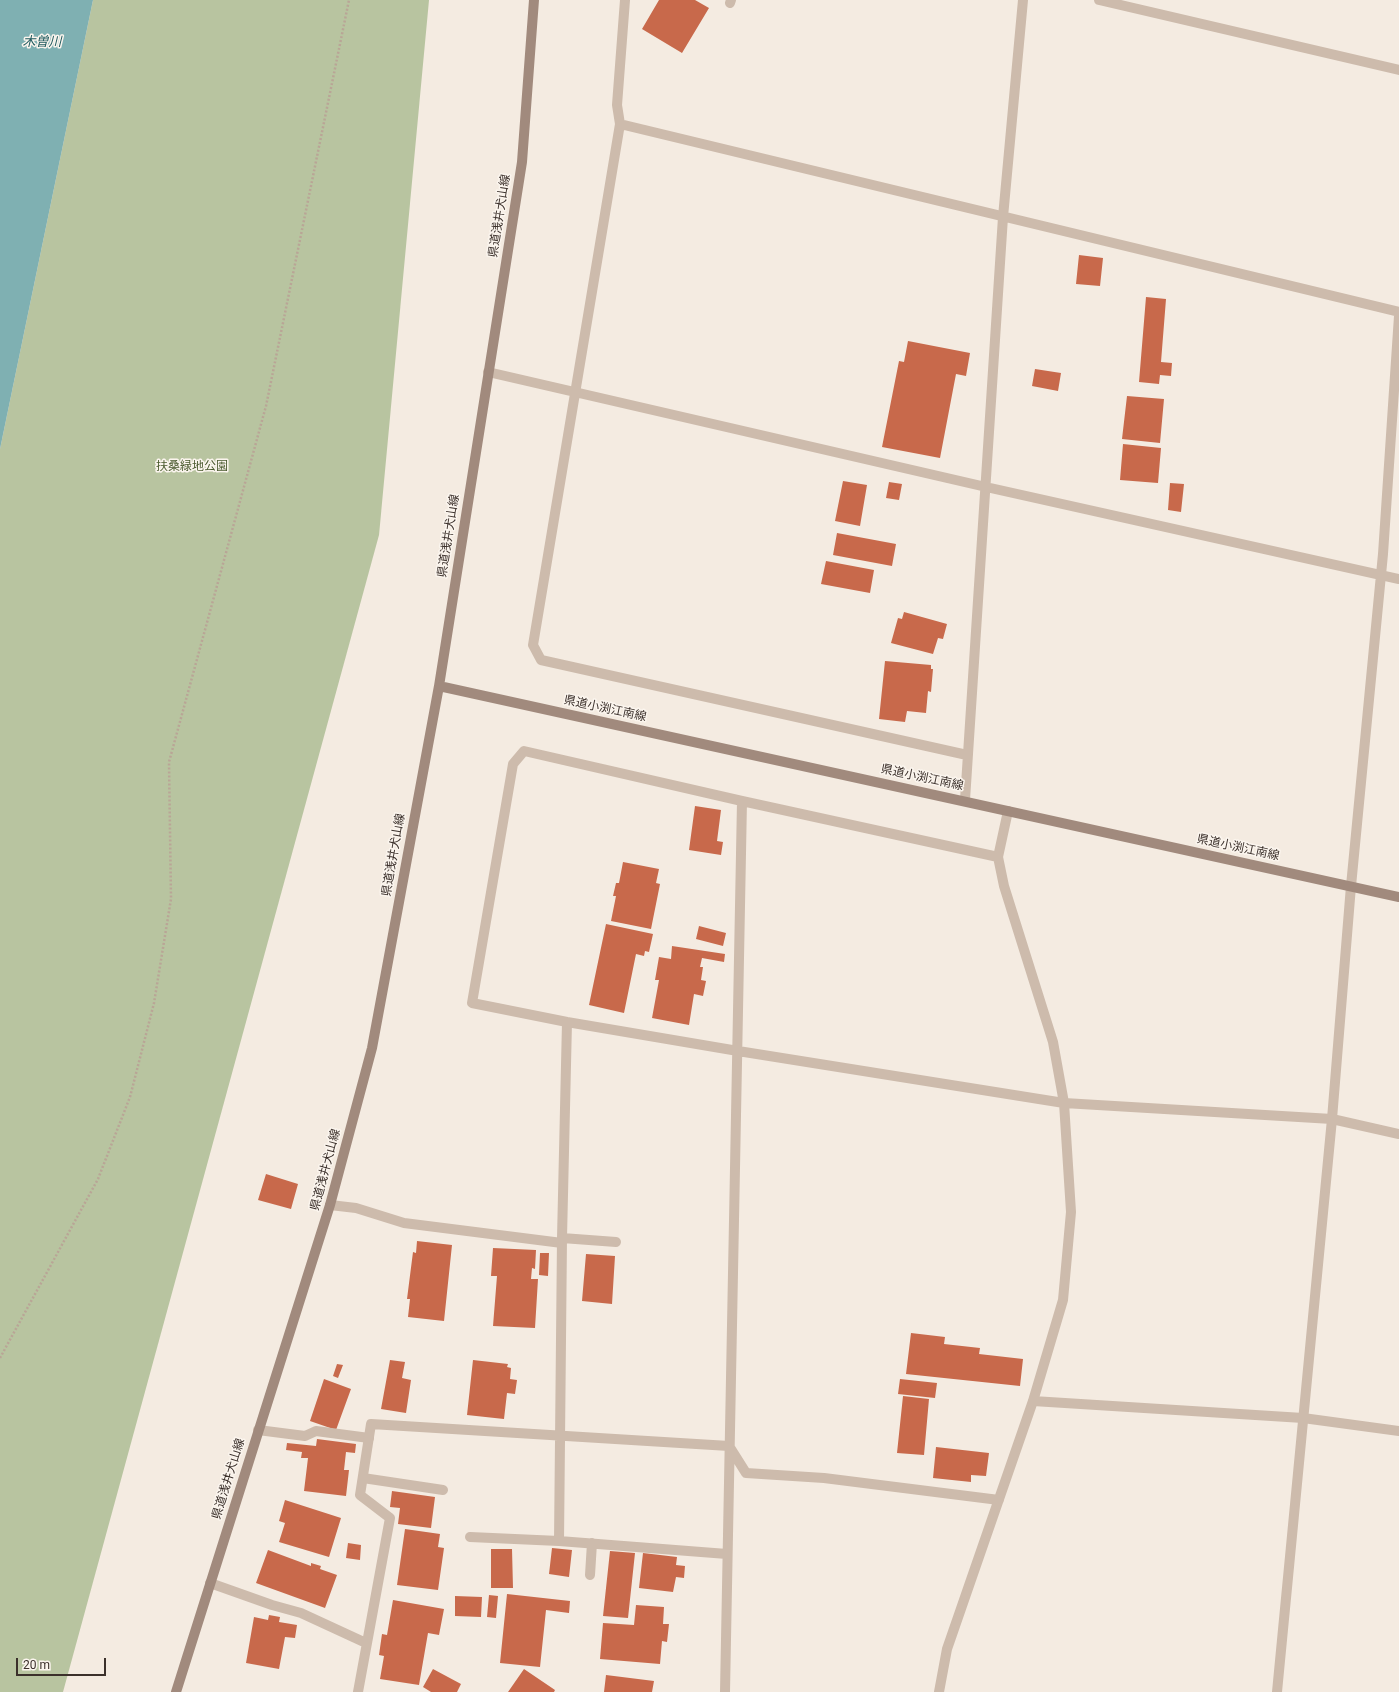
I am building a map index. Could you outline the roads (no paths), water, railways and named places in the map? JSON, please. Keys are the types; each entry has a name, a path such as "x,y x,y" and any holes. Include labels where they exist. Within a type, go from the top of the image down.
{"main road":[{"name":"県道浅井犬山線","path":"176,1692 330,1205 372,1048 439,686 522,162 534,0"},
{"name":"県道小渕江南線","path":"439,686 965,800 1008,811 1399,897"}],"street":[{"path":"625,0 617,105 620,124 533,645 541,660 967,755"},
{"path":"965,800 1003,217 1023,0"},
{"path":"1099,0 1399,70"},
{"path":"620,124 1399,312"},
{"path":"1277,1692 1332,1119 1350,886 1381,574 1399,316"},
{"path":"488,372 986,487 1399,579"},
{"path":"998,857 742,802 524,751 513,764 472,1003 567,1022 738,1051 1064,1103 1332,1119 1399,1134"},
{"path":"725,1692 742,802"},
{"path":"939,1692 947,1649 1034,1401 1063,1300 1071,1212 1064,1103 1053,1042 1004,886 998,857 1008,811"},
{"path":"559,1541 562,1241 567,1022"},
{"path":"330,1205 356,1208 404,1223 562,1241 616,1242"},
{"path":"1034,1401 1303,1418 1399,1431"},
{"path":"358,1692 390,1518 360,1495 371,1424 729,1446"},
{"path":"258,1430 305,1436 316,1432 369,1438"},
{"path":"729,1446 746,1473 824,1478 999,1500"},
{"path":"363,1478 443,1490"},
{"path":"470,1537 592,1543 727,1554"},
{"path":"590,1574 592,1543"},
{"path":"210,1583 272,1605 301,1613 366,1643"}],"water":[{"name":"木曽川","path":"0,0 93,0 0,449"}],"park label":[{"name":"扶桑緑地公園","path":"192,467"}]}
